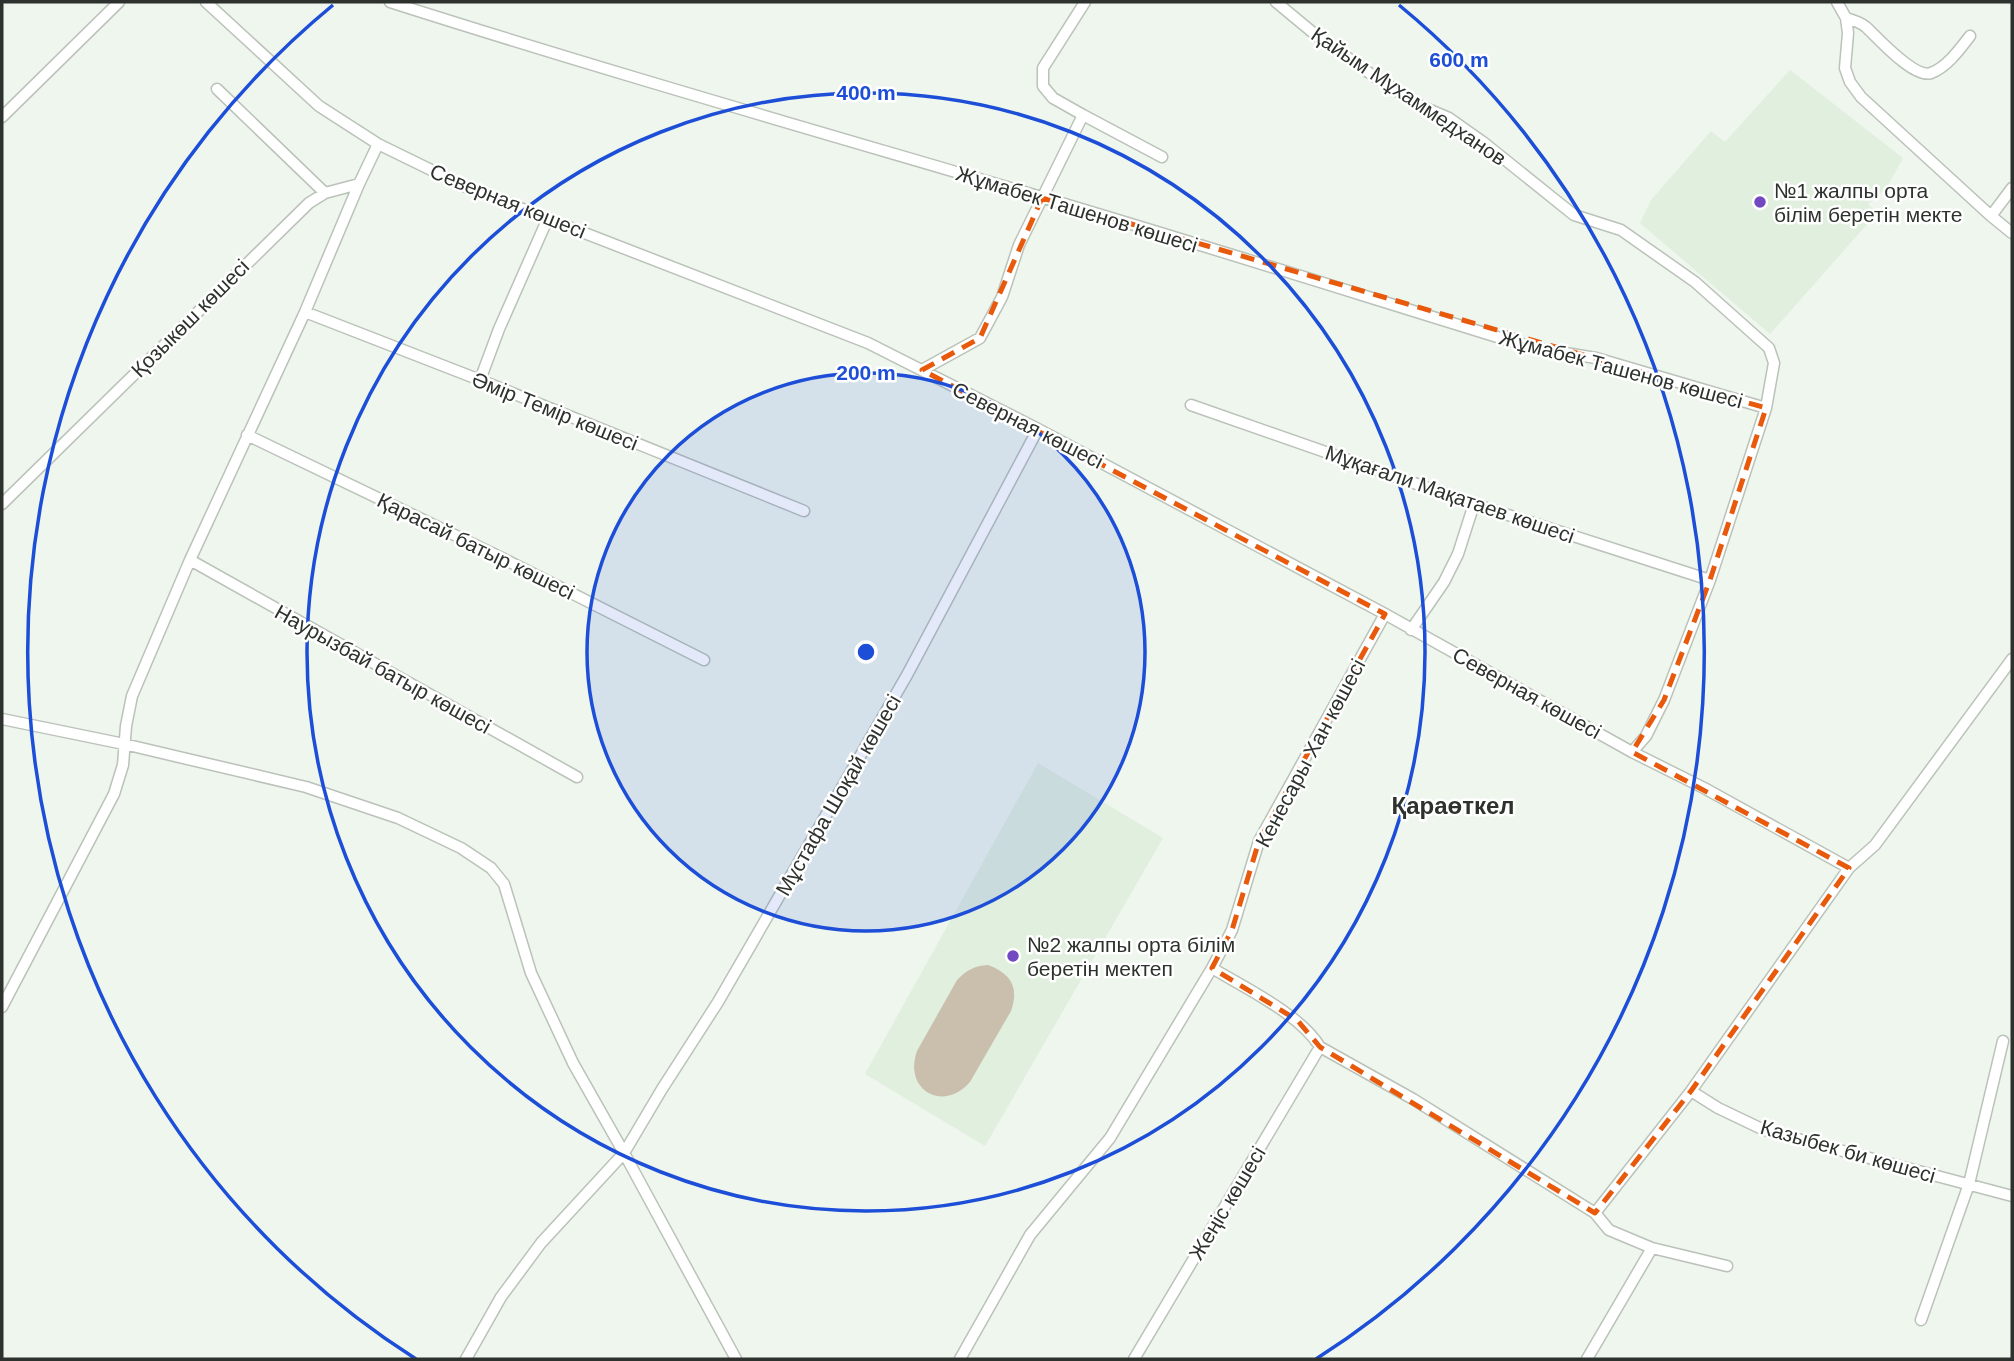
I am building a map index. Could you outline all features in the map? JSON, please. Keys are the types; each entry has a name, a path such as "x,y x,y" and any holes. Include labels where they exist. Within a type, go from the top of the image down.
{"street":[{"path":"2,117 120,2"},
{"name":"Северная көшесі","path":"206,2 318,106 378,144 466,187 868,343 1038,429 1385,614 1632,752 1704,788 1849,868"},
{"name":"Жұмабек Ташенов көшесі","path":"390,2 762,117 1042,198 1518,343 1596,358 1766,408"},
{"path":"1085,2 1043,68 1043,86 1053,98 1162,157"},
{"name":"Қайым Мұхаммедханов","path":"1276,2 1317,36 1375,77 1421,106 1448,118 1483,142 1574,215 1621,230 1695,282 1769,348 1774,362 1766,408"},
{"path":"1837,2 1846,18 1848,43 1844,68 1861,97 2012,233"},
{"path":"1846,18 1865,27 1906,64 1925,74 1930,74 1950,60 1970,36"},
{"path":"217,89 325,194"},
{"path":"922,370 980,338 1002,297 1019,245 1083,115"},
{"path":"2,1007 114,794 123,765 132,696 190,560 305,312 378,144"},
{"name":"Қозыкөш көшесі","path":"2,504 309,203 325,194 359,184"},
{"path":"1991,216 2012,188"},
{"path":"480,380 499,329 548,218"},
{"name":"Әмір Темір көшесі","path":"305,312 804,512"},
{"name":"Мұқағали Мақатаев көшесі","path":"1191,405 1474,504 1710,580"},
{"path":"1632,752 1646,736 1664,700 1710,580 1766,408"},
{"name":"Мұстафа Шоқай көшесі","path":"466,1359 501,1297 541,1243 624,1153 718,1002 907,676 1038,429"},
{"name":"Қарасай батыр көшесі","path":"247,435 494,554 704,660"},
{"path":"1411,629 1444,582 1474,504"},
{"name":"Наурызбай батыр көшесі","path":"190,560 577,777"},
{"name":"Кенесары Хан көшесі","path":"960,1359 1030,1235 1110,1138 1212,968 1231,930 1259,841 1385,614"},
{"path":"1595,1213 1691,1091 1849,868 1875,845 2012,659"},
{"path":"2,719 124,744 306,787 398,818 461,848 491,868 504,884 531,973 562,1040 736,1359"},
{"path":"1212,968 1297,1020 1312,1033 1320,1046 1413,1099 1595,1213 1609,1230 1652,1248 1727,1266"},
{"path":"1921,1321 1969,1184 2003,1041"},
{"name":"Жеңіс көшесі","path":"1134,1359 1320,1046"},
{"name":"Казыбек би көшесі","path":"1691,1091 1718,1108 1764,1130 2012,1196"},
{"path":"1587,1359 1652,1248"}],"highlighted area":[{"path":"1042,198 1766,408 1710,580 1664,700 1632,752 1849,868 1691,1091 1595,1213 1320,1047 1297,1020 1212,968 1232,930 1259,841 1385,614 922,370 980,338"}],"shaded area":[{"name":"№1 жалпы орта білім беретін мекте","path":"1790,70 1903,158 1887,187 1868,204 1877,213 1770,334 1640,223 1651,200 1711,131 1725,142"},
{"name":"№2 жалпы орта білім беретін мектеп","path":"1038,763 1163,838 985,1146 865,1074"},
{"path":"988,965 1003,973 1012,983 1014,995 1011,1011 970,1082 948,1096 928,1093 920,1086 916,1077 914,1065 917,1051 957,980 971,969"}],"place":[{"name":"№1 жалпы орта білім беретін мекте","path":"1760,202"},
{"name":"№2 жалпы орта білім беретін мектеп","path":"1013,956"}],"district":[{"name":"Қараөткел","path":"1453,805"}]}
